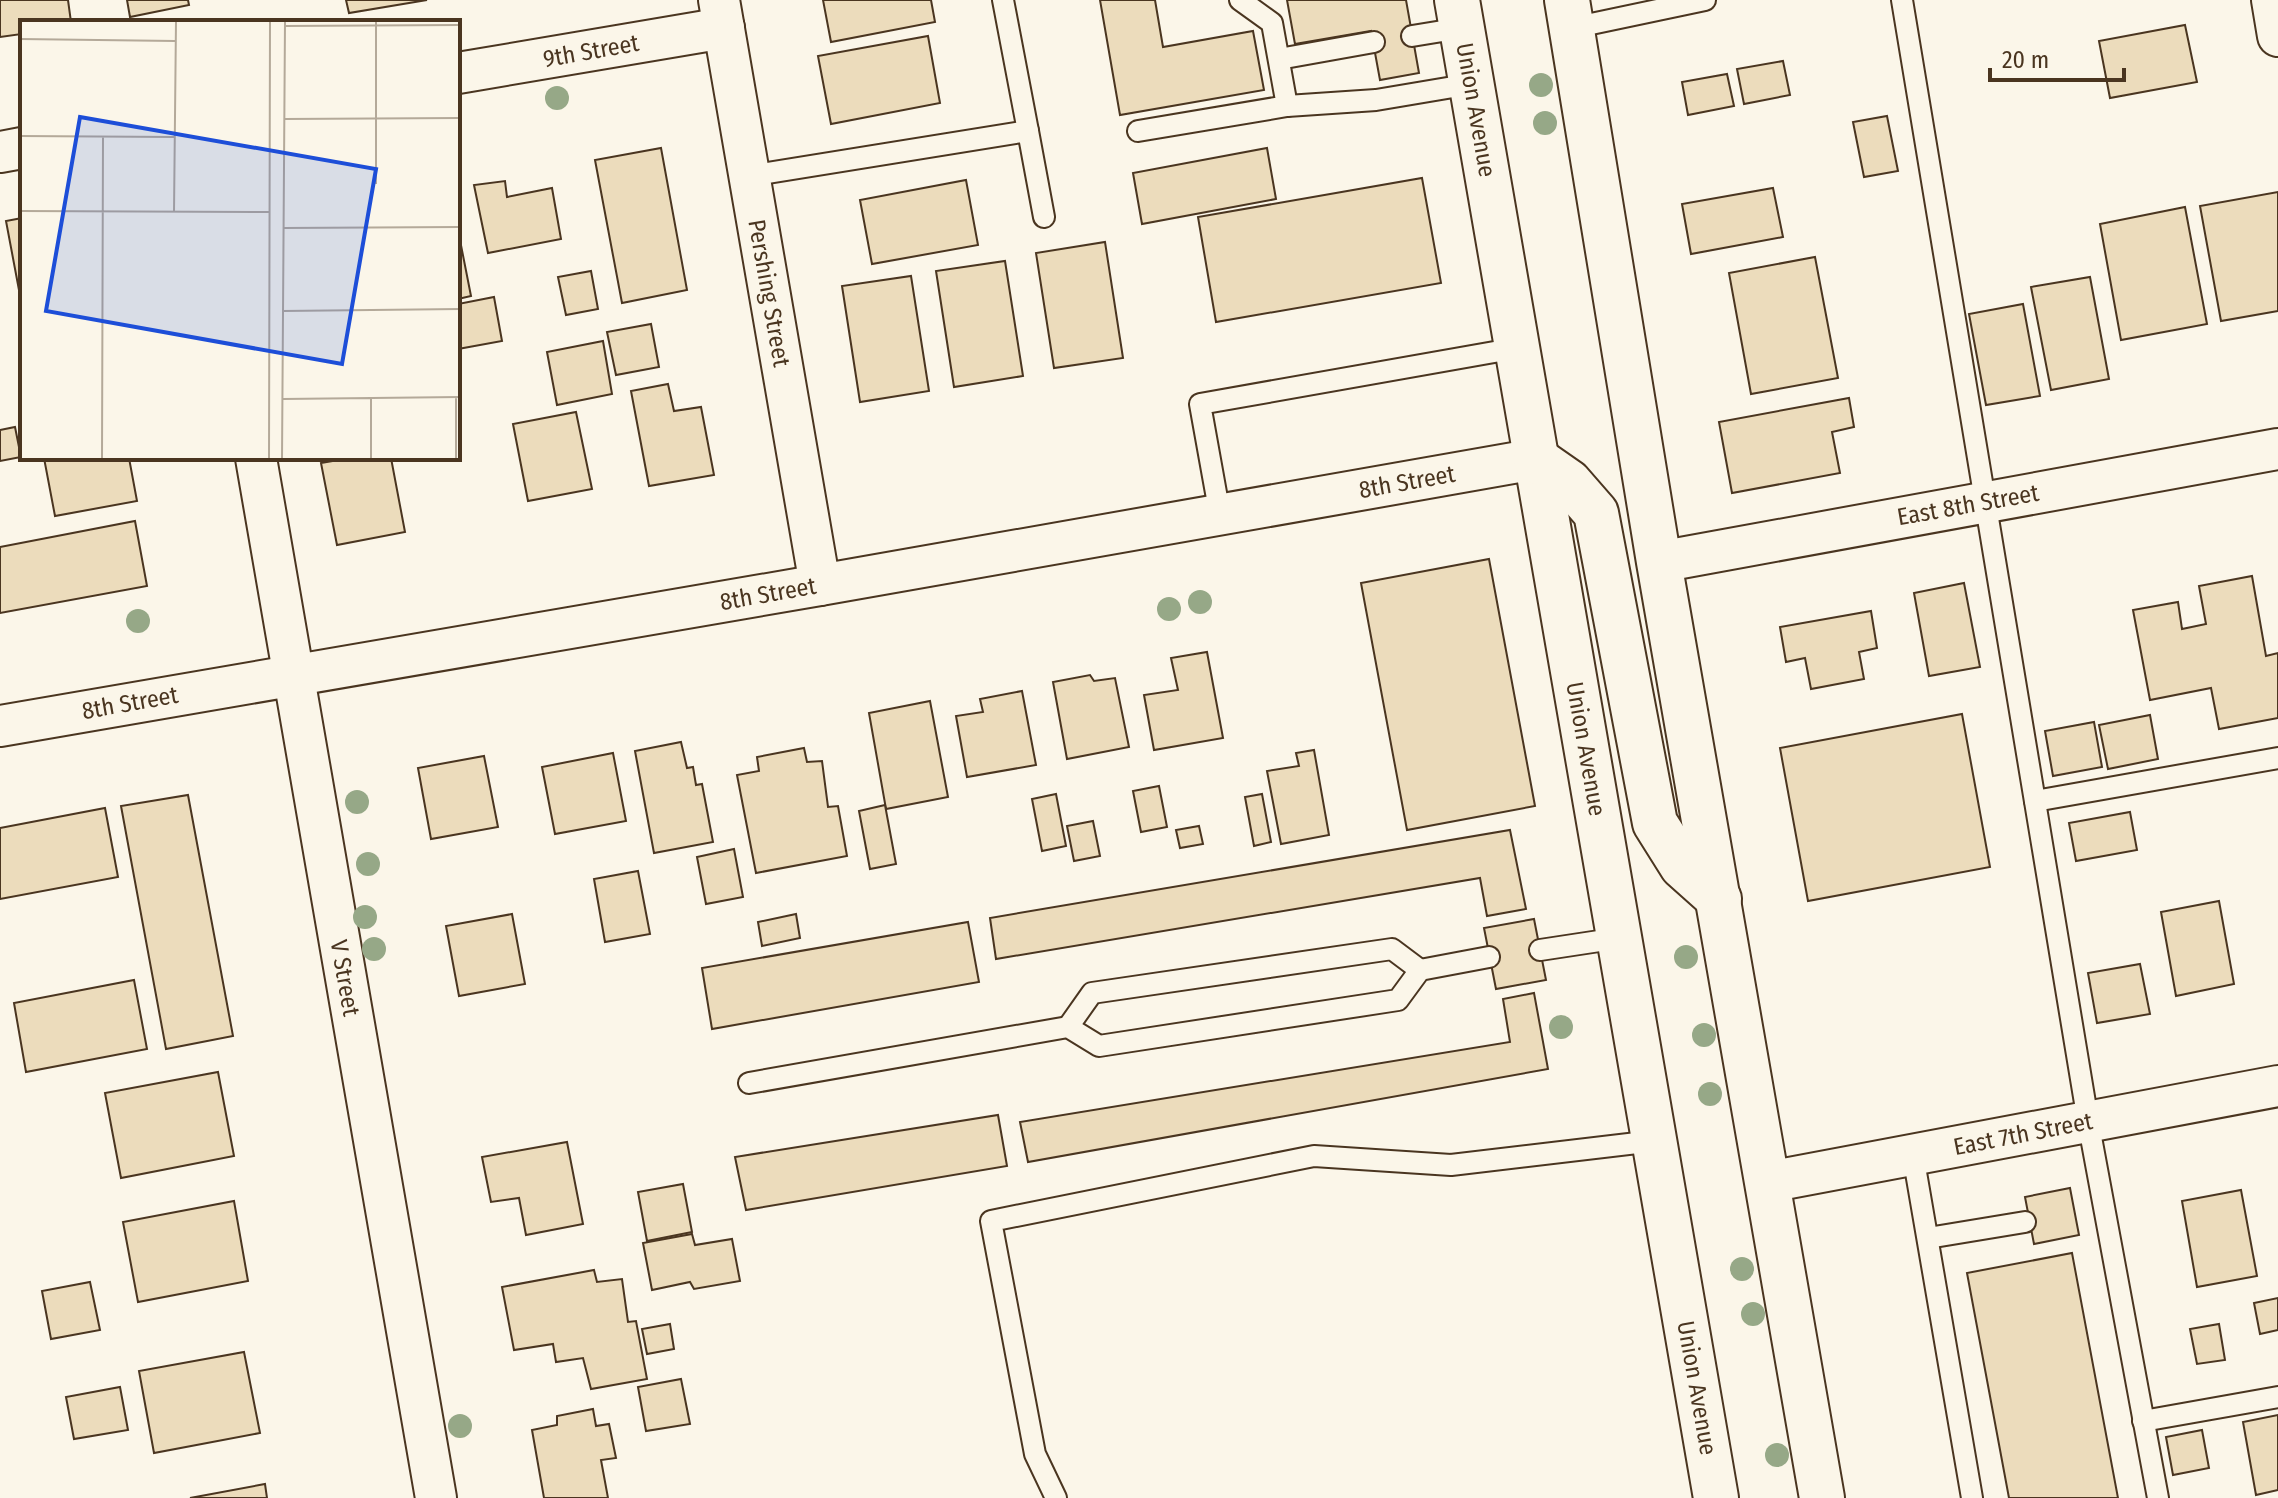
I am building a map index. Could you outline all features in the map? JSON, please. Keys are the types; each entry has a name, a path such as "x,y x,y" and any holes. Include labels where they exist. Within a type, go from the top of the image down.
{"highway":[{"name":"Union Avenue","path":"1459,14 1716,1498"},
{"path":"1569,14 1659,562 1822,1498"},
{"path":"1536,459 1569,482 1596,513 1655,823 1682,866 1719,899"}],"street":[{"path":"2272,0 2278,36"},
{"name":"9th Street","path":"460,73 721,14"},
{"name":"Pershing Street","path":"721,14 820,585"},
{"path":"0,152 20,148"},
{"name":"East 8th Street","path":"1659,562 2278,449"},
{"name":"8th Street","path":"0,726 1536,459"},
{"name":"V Street","path":"256,460 436,1498"},
{"name":"East 7th Street","path":"1768,1182 2278,1086"}],"lane":[{"path":"1003,0 1044,217"},
{"path":"1240,0 1272,23 1287,106"},
{"path":"1902,0 2088,1121 2158,1498"},
{"path":"1569,14 1697,1"},
{"path":"1412,36 1459,14"},
{"path":"1279,59 1374,42"},
{"path":"1138,131 1287,106 1376,100 1471,84"},
{"path":"749,176 1028,131"},
{"path":"1220,515 1200,404 1517,348"},
{"path":"2035,801 2278,758"},
{"path":"1540,950 1619,938"},
{"path":"1068,1027 1092,993 1392,949 1420,970"},
{"path":"749,1083 1068,1027 1099,1046 1398,1000 1420,970 1489,957"},
{"path":"1056,1498 1035,1454 991,1221 1314,1156 1451,1165 1654,1141"},
{"path":"1913,1155 1972,1498"},
{"path":"1928,1238 2025,1222"},
{"path":"2143,1421 2278,1397"}],"building":[{"path":"0,0 68,0 71,20 20,20 20,34 0,37"},
{"path":"127,0 188,0 189,5 130,17"},
{"path":"346,0 427,0 349,13"},
{"path":"823,0 931,0 935,22 831,42"},
{"path":"1100,0 1155,0 1163,47 1253,31 1264,90 1120,115"},
{"path":"1287,0 1406,0 1419,73 1380,80 1371,31 1295,44"},
{"path":"2185,25 2197,82 2110,98 2099,41"},
{"path":"928,36 940,103 831,124 818,56"},
{"path":"1783,61 1790,95 1744,104 1737,69"},
{"path":"1727,74 1734,106 1688,115 1682,82"},
{"path":"1887,116 1898,171 1864,177 1853,122"},
{"path":"661,148 687,290 622,303 595,160"},
{"path":"1267,148 1276,199 1142,224 1133,173"},
{"path":"1422,178 1441,283 1216,322 1198,217"},
{"path":"966,180 978,245 872,264 860,200"},
{"path":"505,181 507,197 552,188 561,239 488,253 474,185"},
{"path":"1773,188 1783,237 1691,254 1682,204"},
{"path":"2278,192 2278,311 2221,321 2200,206"},
{"path":"2185,207 2207,324 2121,340 2100,224"},
{"path":"20,218 20,295 6,221"},
{"path":"460,240 471,296 460,299"},
{"path":"1105,242 1123,358 1054,368 1036,253"},
{"path":"1815,257 1838,378 1751,394 1729,273"},
{"path":"1005,261 1023,376 954,387 936,271"},
{"path":"591,271 598,309 566,315 558,277"},
{"path":"911,276 929,391 860,402 842,286"},
{"path":"2090,277 2109,379 2051,390 2031,287"},
{"path":"494,297 502,341 460,349 460,304"},
{"path":"2023,304 2040,396 1986,405 1969,314"},
{"path":"651,324 659,367 616,375 607,332"},
{"path":"603,341 612,394 557,405 547,352"},
{"path":"668,384 674,411 701,407 714,475 649,486 631,391"},
{"path":"1849,398 1854,427 1832,432 1840,473 1732,493 1719,422"},
{"path":"576,412 592,489 528,501 513,424"},
{"path":"15,427 20,457 0,461 0,430"},
{"path":"44,460 129,460 137,501 55,516"},
{"path":"391,460 405,532 337,545 321,463"},
{"path":"135,521 147,586 0,613 0,547"},
{"path":"1489,559 1535,806 1407,830 1361,583"},
{"path":"2252,576 2266,656 2278,653 2278,718 2219,729 2211,688 2150,700 2133,610 2178,602 2182,629 2206,624 2199,586"},
{"path":"1964,583 1980,667 1929,676 1914,593"},
{"path":"1871,611 1877,648 1859,652 1864,679 1811,689 1805,658 1786,662 1780,627"},
{"path":"1207,652 1223,738 1154,750 1144,695 1178,690 1171,658"},
{"path":"1090,675 1094,681 1115,678 1129,747 1067,759 1053,682"},
{"path":"1022,691 1036,765 967,777 956,716 983,712 980,699"},
{"path":"930,701 948,797 886,809 869,713"},
{"path":"1962,714 1990,867 1808,901 1780,748"},
{"path":"2150,715 2158,759 2108,769 2099,725"},
{"path":"2094,722 2102,767 2053,776 2045,731"},
{"path":"681,742 687,768 693,767 696,785 702,784 713,842 654,853 635,751"},
{"path":"804,748 807,762 822,761 828,807 838,806 847,856 756,873 737,775 759,771 757,757"},
{"path":"1314,750 1329,835 1281,844 1267,771 1299,766 1296,753"},
{"path":"613,753 626,821 555,834 542,767"},
{"path":"484,756 498,827 431,839 418,768"},
{"path":"1159,786 1167,827 1141,832 1133,791"},
{"path":"1056,794 1066,846 1042,851 1032,799"},
{"path":"1262,794 1271,842 1254,846 1245,797"},
{"path":"188,795 233,1036 166,1049 121,806"},
{"path":"885,805 896,864 870,869 859,811"},
{"path":"105,808 118,877 0,899 0,828"},
{"path":"2130,812 2137,850 2076,861 2069,823"},
{"path":"1093,821 1100,856 1074,861 1067,826"},
{"path":"1199,826 1203,844 1180,848 1176,830"},
{"path":"1510,830 1526,909 1487,916 1480,878 996,959 990,918"},
{"path":"734,849 743,897 706,904 697,857"},
{"path":"638,871 650,934 605,942 594,879"},
{"path":"2219,901 2234,984 2176,996 2161,912"},
{"path":"512,914 525,984 459,996 446,926"},
{"path":"796,914 800,938 762,946 758,922"},
{"path":"1534,919 1546,980 1496,989 1484,928"},
{"path":"968,922 979,982 712,1029 702,968"},
{"path":"2140,964 2150,1014 2097,1023 2088,973"},
{"path":"134,980 147,1049 26,1072 14,1003"},
{"path":"1534,993 1548,1069 1028,1162 1020,1122 1510,1042 1503,999"},
{"path":"218,1072 234,1156 121,1178 105,1093"},
{"path":"998,1115 1007,1166 746,1210 735,1157"},
{"path":"567,1142 583,1224 526,1235 519,1198 491,1202 482,1157"},
{"path":"683,1184 692,1232 647,1241 638,1192"},
{"path":"2070,1188 2079,1235 2034,1244 2025,1197"},
{"path":"2241,1190 2257,1276 2197,1287 2182,1201"},
{"path":"234,1201 248,1281 138,1302 123,1222"},
{"path":"692,1234 695,1245 732,1239 740,1281 694,1289 690,1282 652,1290 643,1243"},
{"path":"2072,1253 2118,1498 2009,1498 1967,1273"},
{"path":"594,1270 597,1282 622,1279 628,1322 636,1321 647,1379 591,1389 583,1358 556,1362 553,1344 514,1350 502,1287"},
{"path":"90,1282 100,1330 51,1339 42,1291"},
{"path":"2278,1298 2278,1330 2260,1334 2254,1303"},
{"path":"670,1324 674,1349 647,1354 642,1329"},
{"path":"2219,1324 2225,1360 2197,1364 2190,1329"},
{"path":"244,1352 260,1433 154,1453 139,1371"},
{"path":"681,1379 690,1424 646,1431 638,1387"},
{"path":"120,1387 128,1430 74,1439 66,1397"},
{"path":"593,1409 596,1426 609,1424 616,1458 601,1460 608,1498 544,1498 532,1430 557,1425 557,1416"},
{"path":"2278,1415 2278,1490 2256,1495 2243,1422"},
{"path":"2202,1430 2209,1468 2173,1475 2166,1437"},
{"path":"265,1484 267,1498 190,1498"}]}
